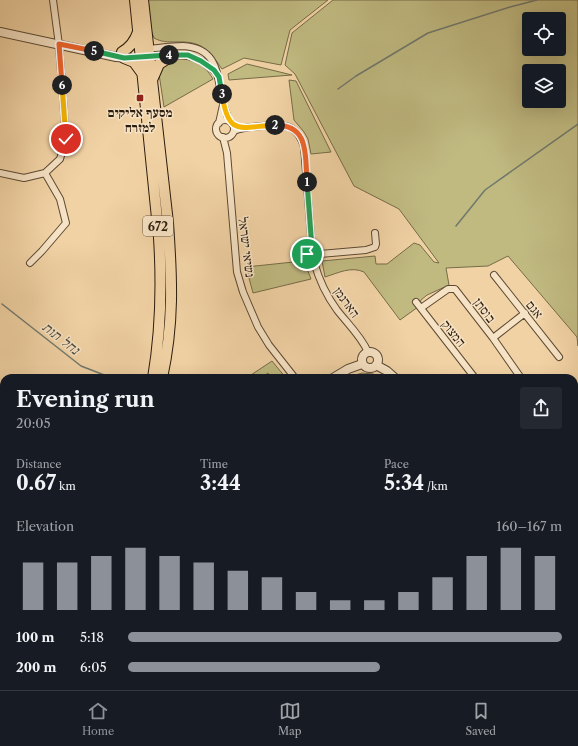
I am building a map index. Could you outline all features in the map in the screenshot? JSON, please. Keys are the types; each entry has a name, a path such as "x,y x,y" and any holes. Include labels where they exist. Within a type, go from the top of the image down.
{"main road":[{"name":"672","path":"135,0 138,32 152,80 168,223 172,291 171,321 167,355 163,374"},
{"name":"672","path":"143,0 144,53 142,73 161,266 158,350 154,374"},
{"path":"138,32 131,46 123,55 134,62 142,73"},
{"path":"152,80 158,66 173,55"}],"street":[{"path":"0,173 24,178 45,173 60,159 66,139 59,44 53,0"},
{"path":"0,32 108,54 123,55 144,53 188,55 196,58 208,66 219,77"},
{"name":"נשיאי ישראל","path":"144,53 181,46 197,49 208,56 212,61 219,77 223,103 230,122 232,133 227,153"},
{"name":"נשיאי ישראל","path":"223,103 219,123 217,125 217,131 220,136 223,137 227,153 237,272 243,292 258,326 269,345 292,374"},
{"path":"219,123 224,120 242,128"},
{"path":"223,137 242,128 282,125 292,127 299,135 304,147 312,249"},
{"path":"30,263 66,224 60,199 45,173"},
{"path":"320,254 375,248 375,233"},
{"path":"312,249 316,249 320,254"},
{"path":"312,249 309,250 307,256 308,260 314,262 319,258 320,254"},
{"name":"הארגמן","path":"314,262 318,278 328,296 368,352"},
{"name":"אגם","path":"494,275 559,357"},
{"name":"בוסתן","path":"421,308 448,289 453,288 458,292 493,338 518,374"},
{"name":"המצוק","path":"416,302 473,374"},
{"path":"493,338 525,313"},
{"path":"368,352 376,355 378,360 376,365 370,369 362,364 362,356 368,352"},
{"path":"341,374 362,364"},
{"path":"376,365 390,374"}],"shaded area":[{"path":"148,0 328,0 290,30 281,65 244,58 222,69 208,51 198,45 185,42 165,42 154,38 151,30"},
{"path":"333,0 578,0 578,346 577,337 508,256 488,266 446,268 449,285 427,295 421,300 418,307 400,320 364,272 359,270 349,270 325,277 322,261 375,256 376,264 387,264 414,243 420,245 434,262 439,263 399,209 354,186 295,74 285,65 292,33"},
{"path":"173,58 186,59 196,62 209,73 213,79 164,107 159,74 162,67"},
{"path":"247,64 292,75 229,80 228,74"},
{"path":"289,80 296,81 331,152 311,154 308,139 294,120"},
{"path":"303,261 311,279 253,293 246,267"},
{"path":"272,361 283,374 268,373 252,374"}],"waterway":[{"path":"338,89 356,76 428,33 537,0"},
{"path":"456,226 485,190 578,124"},
{"name":"נחל תות","path":"2,304 81,366 102,374"}],"place":[{"name":"מסעף אליקים למזרח","path":"140,98"}],"route":[{"path":"66,139 59,44 124,58 188,55 196,58 214,70 219,77 223,103 229,121 232,124 242,128 274,125 292,127 296,130 302,140 304,147 312,249 309,250 307,254"}]}
